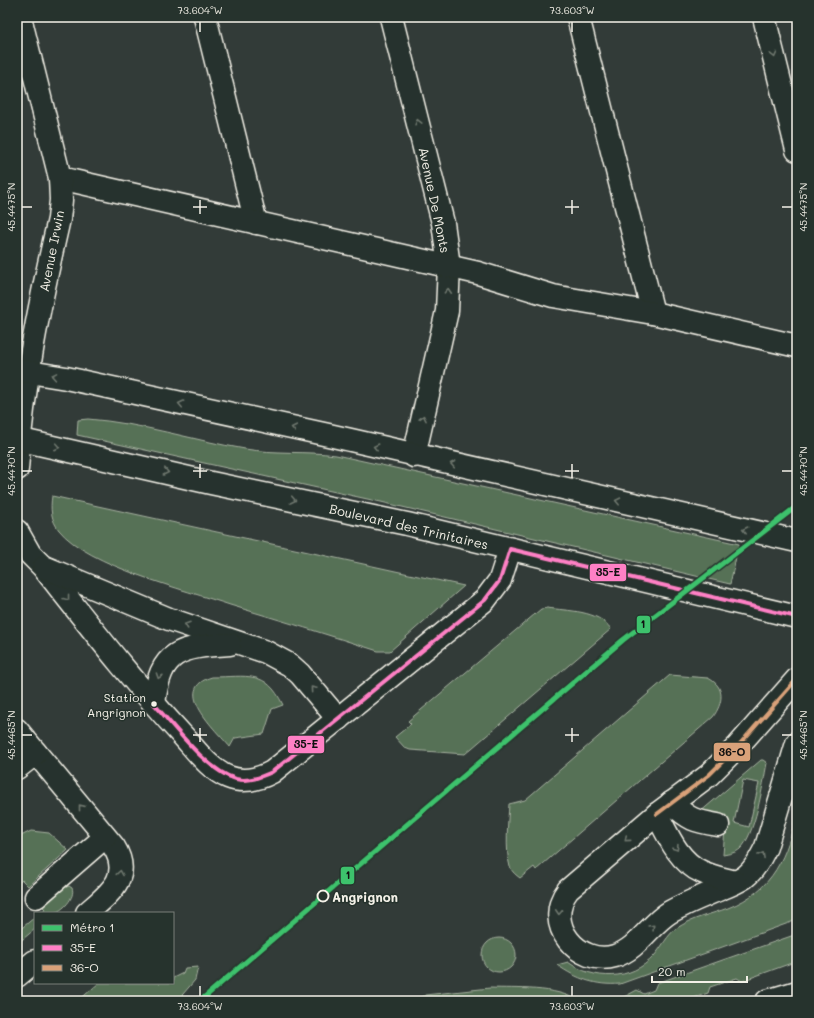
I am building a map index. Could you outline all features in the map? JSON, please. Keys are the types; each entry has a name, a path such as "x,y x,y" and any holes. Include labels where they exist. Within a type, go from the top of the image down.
{"main road":[{"name":"Avenue Irwin","path":"17,469 23,370 34,330 59,219 61,200 60,178 25,72 20,17"},
{"path":"205,17 256,223"},
{"name":"Avenue De Monts","path":"391,17 443,223 449,266 447,311 414,456"},
{"path":"578,17 653,313"},
{"path":"764,17 797,150"},
{"path":"60,178 449,266 482,274 553,296 653,313 797,346"},
{"path":"23,370 333,436 414,456 797,542"},
{"name":"Boulevard des Trinitaires","path":"18,439 218,484 407,524 797,617"},
{"path":"17,531 30,554 43,567 125,671 154,704 213,768 228,777 237,779 255,779 272,772 485,600 500,580 510,549"},
{"path":"43,567 169,619 266,652 290,665 300,674 338,718"},
{"path":"154,704 159,675 168,662 179,652 200,646 241,643"},
{"path":"797,679 738,746 709,774 664,809 580,880 562,899 558,915 564,935 581,950 595,956 615,956 635,944 670,912 735,882 751,871 766,848 797,743"},
{"path":"17,730 118,853 121,873 116,886 88,912"},
{"path":"17,768 36,753"},
{"path":"664,809 696,822 718,825"},
{"path":"664,809 679,853 690,865 703,872 735,882"},
{"path":"36,897 105,837"},
{"path":"17,976 34,962"},
{"path":"767,1001 797,992"}],"green space":[{"path":"88,419 127,424 245,449 336,455 739,544 730,584 381,502 77,435 78,420"},
{"path":"52,496 464,586 390,651 378,651 164,584 114,566 73,543 59,530 54,522 52,514"},
{"path":"547,608 582,612 598,618 611,629 465,754 410,750 405,748 395,737 411,724 408,721 541,609"},
{"path":"670,675 708,678 714,682 720,691 721,701 713,717 536,870 534,867 520,878 516,875 510,867 508,860 507,836 509,804 525,800"},
{"path":"245,676 262,680 270,685 277,693 283,705 272,709 264,734 235,738 230,747 207,721 196,700 195,691 200,683 212,677"},
{"path":"761,760 767,763 761,796 754,822 750,833 740,849 723,855 726,815 699,813","holes":["743,780 759,783 749,827 734,823"]},
{"path":"797,811 797,920 620,984 595,983 579,978 557,965 568,962 589,973 612,976 624,974 645,964 654,956 670,934 677,928 702,916 728,908 744,901 757,892 776,870 788,843"},
{"path":"31,831 49,833 68,850 28,886 22,880 17,884 17,838"},
{"path":"69,886 72,888 73,892 67,904 57,912 41,912 45,909 42,906 64,888"},
{"path":"34,918 34,930 17,944 17,932"},
{"path":"797,934 797,961 742,981 737,978 710,987 708,993 685,1001 621,1001 622,998 637,990 644,994 654,990 657,983"},
{"path":"496,938 502,938 511,943 515,949 515,961 511,967 502,972 496,972 487,967 482,958 482,952 487,943"},
{"path":"198,967 195,980 177,1001 78,1001 98,984 174,984 174,978 183,973 185,968"},
{"path":"490,988 536,989 559,993 578,1001 418,1001 425,995"}],"metro line":[{"name":"1","path":"200,1001 623,640 797,506"}],"transit line":[{"name":"35-E","path":"154,704 203,758 225,774 241,780 268,774 485,600 500,580 510,549 797,617"},
{"name":"36-O","path":"657,814 709,775 738,746 797,679"}],"place":[{"name":"Station Angrignon","path":"154,704"},
{"name":"Angrignon","path":"323,896"}]}
